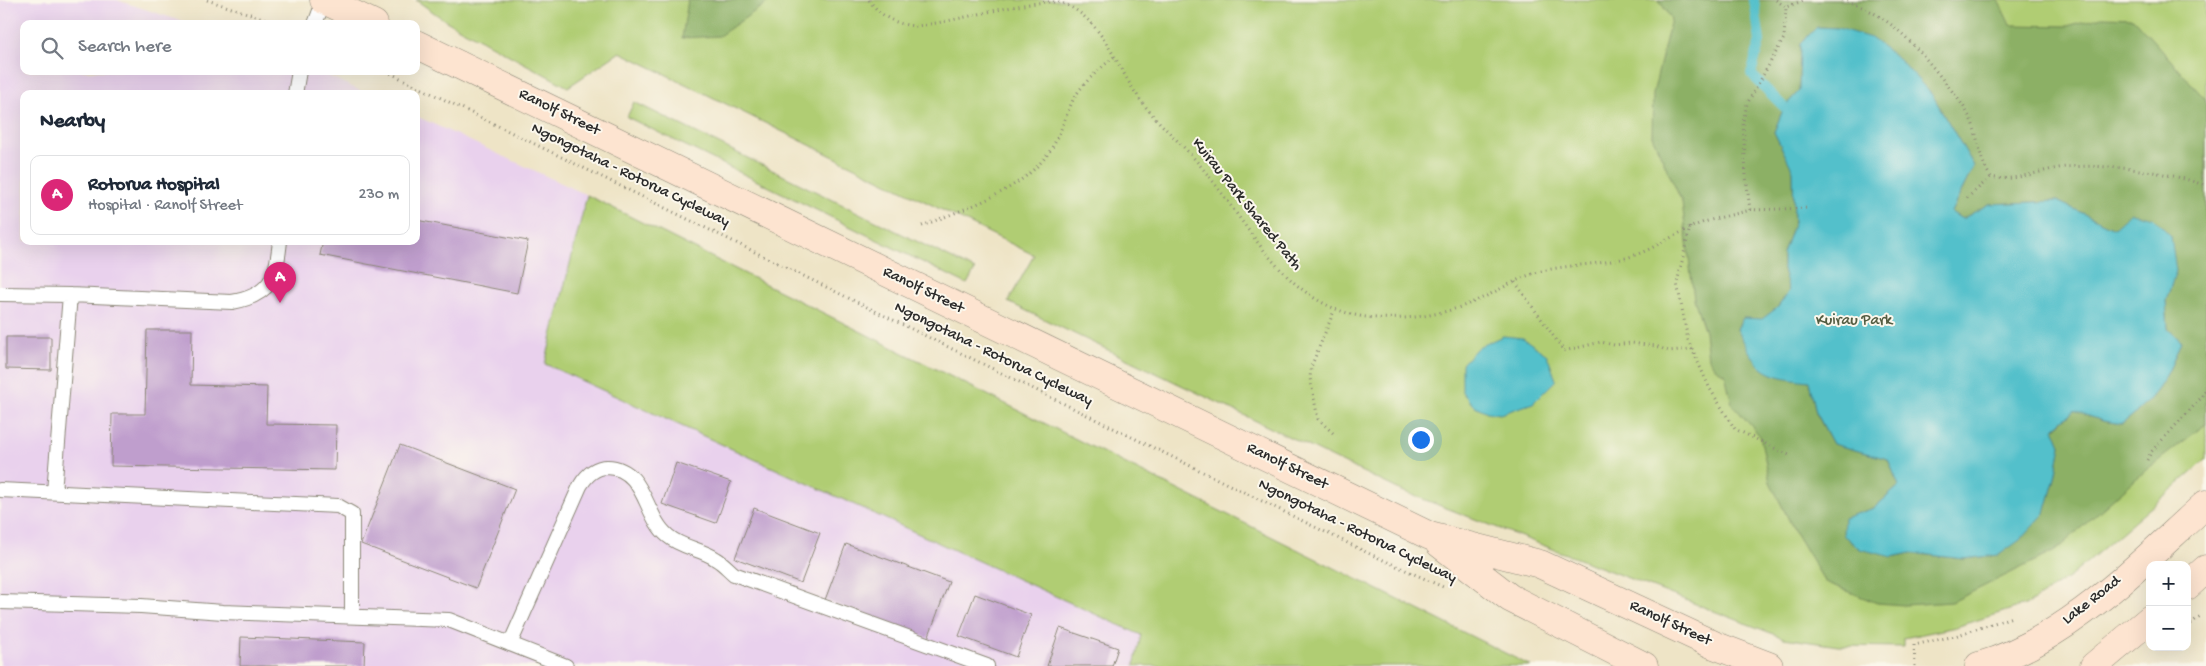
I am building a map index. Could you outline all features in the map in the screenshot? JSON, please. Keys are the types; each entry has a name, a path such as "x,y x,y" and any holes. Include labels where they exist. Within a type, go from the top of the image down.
{"main road":[{"path":"324,0 366,20"},
{"name":"Ranolf Street","path":"420,46 1430,536 1540,564 1714,645 1768,666"},
{"name":"Lake Road","path":"1984,664 2045,636 2098,599 2206,504"},
{"name":"Ranolf Street","path":"1430,536 1510,598 1644,666"},
{"path":"2191,582 2206,569"},
{"path":"2094,666 2146,622"}],"lane":[{"path":"316,20 324,0"},
{"path":"296,90 298,75"},
{"path":"0,294 70,295 215,302 247,300 268,284 276,272 279,245"},
{"path":"54,492 70,295"},
{"path":"510,644 580,486 586,476 596,470 613,468 627,474 638,485 657,523 666,534 683,545 716,558 734,574 987,666"},
{"path":"0,490 338,506 352,514 352,616"},
{"path":"0,602 141,606 223,612 449,620 566,666"}],"path":[{"path":"208,0 269,20"},
{"name":"Kuirau Park Shared Path","path":"869,0 887,18 901,24 915,26 1032,1 1057,1 1084,18 1115,56 1135,92 1165,128 1197,160 1277,266 1309,294 1334,311 1376,318 1420,318 1477,300 1535,273 1605,264 1633,256 1690,227 1750,210 1809,208"},
{"path":"1776,0 1786,7"},
{"path":"1786,7 1805,0"},
{"path":"1842,0 1874,12 1891,22 1921,52 1970,117 1981,160 1991,177"},
{"path":"1750,210 1743,122 1753,93 1784,38 1786,7"},
{"path":"922,226 986,200 1023,178 1048,154 1074,97 1089,79 1115,56"},
{"name":"Ngongotaha - Rotorua Cycleway","path":"394,75 1352,545 1445,588"},
{"path":"1991,177 2003,179 2066,167 2094,167 2162,174 2206,186"},
{"path":"1967,198 1991,177"},
{"path":"1690,227 1677,283 1688,340 1710,389 1735,429 1791,456"},
{"path":"1515,282 1564,351 1601,342 1614,345 1631,343 1656,346 1668,351 1692,349"},
{"path":"1333,433 1318,419 1310,378 1311,367 1334,311"},
{"path":"2147,460 2206,389"},
{"path":"2191,623 2206,610"},
{"path":"1915,666 1914,645 1955,636 2019,613"}],"shaded area":[{"path":"0,0 117,0 178,20 20,20 20,75 327,75 358,90 20,90 20,245 420,245 420,118 587,195 546,364 1141,635 1134,666 0,666"}],"green space":[{"name":"Kuirau Park","path":"416,0 2206,0 2206,460 2071,576 2028,604 1956,627 1904,638 1904,647 1838,646 1784,638 1402,491 1008,302 1034,255 620,52 568,87 446,21"},
{"path":"688,0 771,0 719,36 682,38"},
{"path":"1659,0 1998,0 2010,25 2067,26 2102,17 2133,18 2206,100 2206,424 2146,470 2055,551 1952,602 1904,605 1877,603 1825,582 1796,534 1770,482 1760,436 1732,404 1725,374 1715,368 1708,358 1705,332 1694,299 1682,202 1652,136 1653,94 1671,19","holes":["1817,27 1838,28 1933,96 1974,166 1951,212 1962,219 1989,204 2057,201 2114,228 2176,271 2166,301 2168,329 2181,341 2159,388 2134,415 2122,424 2103,421 2074,411 2054,429 2061,445 2055,478 2045,513 1999,555 1964,559 1911,553 1892,557 1844,518 1874,508 1899,486 1888,459 1833,444 1816,413 1809,380 1793,379 1771,373 1757,362 1737,329 1743,318 1762,320 1778,307 1789,291 1783,269 1783,253 1794,222 1793,170 1774,132 1784,107 1799,91 1800,44"]},
{"path":"634,102 975,270 967,284 627,117"},
{"path":"587,195 1531,666 1134,666 1141,635 545,364"}],"water":[{"path":"1817,27 1838,28 1871,38 1899,59 1933,96 1974,166 1951,212 1962,219 1989,204 2057,201 2114,228 2131,213 2153,218 2171,236 2176,271 2166,301 2168,329 2181,341 2165,378 2152,397 2122,424 2103,421 2074,411 2054,428 2061,445 2055,478 2045,513 2020,540 1999,555 1964,559 1911,553 1892,557 1860,549 1843,535 1844,518 1874,508 1899,486 1888,459 1833,444 1816,412 1809,381 1781,377 1763,369 1751,354 1737,329 1743,318 1762,319 1778,307 1789,291 1783,269 1783,253 1794,222 1793,171 1774,132 1784,107 1799,91 1800,44"},
{"path":"1503,336 1523,338 1547,355 1556,380 1533,403 1500,414 1487,412 1473,405 1462,392 1462,364 1478,347"}],"building":[{"path":"420,221 528,241 517,293 320,255 322,245 420,245"},
{"path":"147,330 192,330 191,385 267,387 266,424 336,425 335,470 111,466 112,414 145,414"},
{"path":"6,337 51,337 51,370 6,369"},
{"path":"400,445 515,489 476,588 361,544"},
{"path":"676,463 731,482 716,523 662,504"},
{"path":"754,508 820,533 801,583 735,558"},
{"path":"846,544 949,582 928,638 825,600"},
{"path":"975,594 1031,615 1016,657 959,636"},
{"path":"1060,628 1118,648 1112,666 1047,666"},
{"path":"241,637 365,642 364,666 240,666"}],"waterway":[{"path":"1754,0 1760,41 1751,74 1784,107"}],"place":[{"name":"Rotorua Hospital","path":"280,303"}]}
